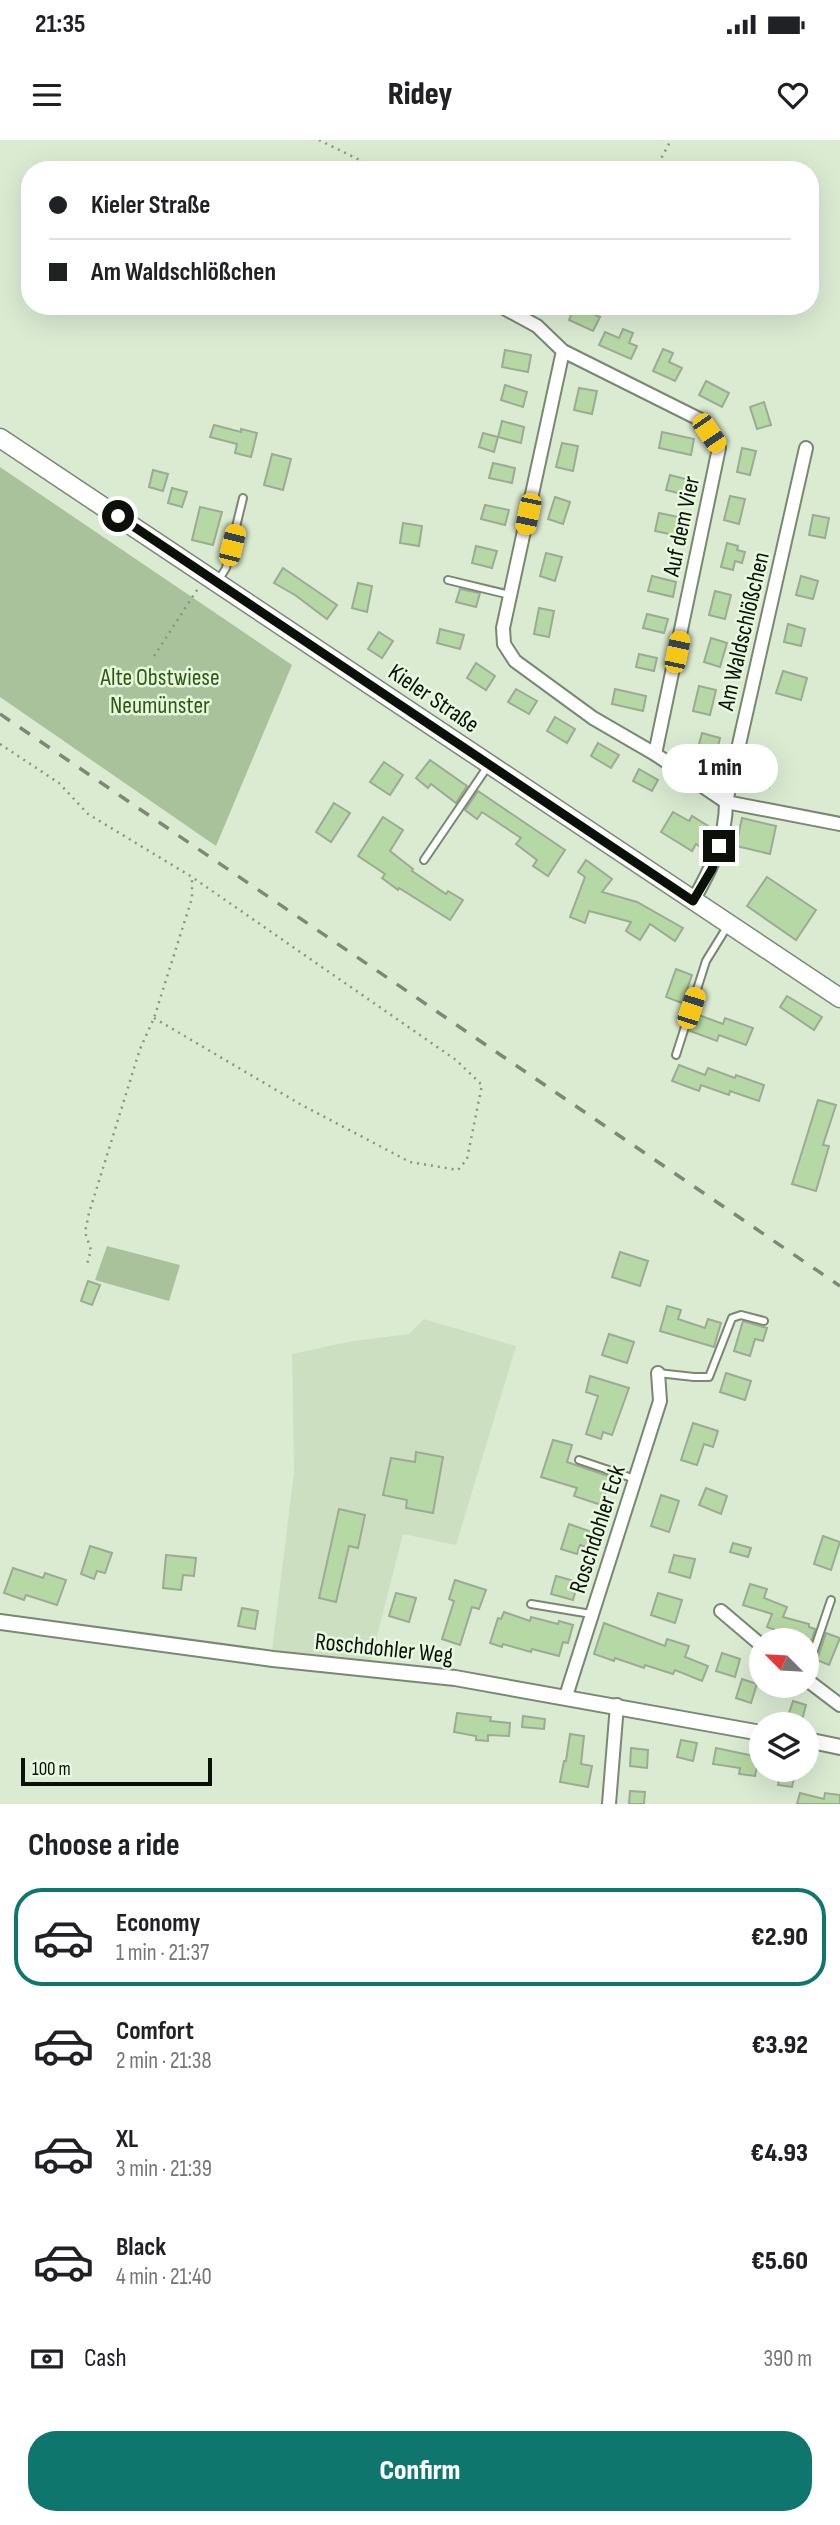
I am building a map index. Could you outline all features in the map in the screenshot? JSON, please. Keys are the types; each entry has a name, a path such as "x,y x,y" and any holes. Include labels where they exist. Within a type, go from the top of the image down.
{"main road":[{"name":"Kieler Straße","path":"0,439 840,998"}],"street":[{"name":"Auf dem Vier","path":"517,315 537,326 563,351 699,419 719,448 655,754"},
{"path":"563,351 510,595 504,644 515,661 593,718 655,754 726,802 840,824"},
{"name":"Am Waldschlößchen","path":"693,901 712,869 726,824 726,802 806,448"},
{"name":"Roschdohler Eck","path":"566,1696 660,1401 657,1373"},
{"path":"721,1611 749,1635"},
{"name":"Roschdohler Weg","path":"0,1622 273,1659 455,1678 618,1705 749,1731"},
{"path":"819,1689 840,1705"},
{"path":"609,1804 618,1705"},
{"path":"819,1743 840,1747"}],"lane":[{"path":"218,583 226,568 243,498"},
{"path":"448,580 510,595"},
{"path":"424,860 489,764"},
{"path":"676,1055 706,961 728,925"},
{"path":"657,1373 709,1377 732,1318 741,1315 764,1321"},
{"path":"579,1460 635,1479"},
{"path":"819,1636 831,1600"},
{"path":"531,1604 592,1615"}],"path":[{"path":"319,140 362,161"},
{"path":"660,161 671,140"},
{"path":"154,656 199,587"},
{"path":"0,744 59,783 88,814 192,877 456,1060 482,1085 467,1159 458,1170 410,1162 300,1104 154,1018"},
{"path":"88,1264 91,1250 85,1232 89,1213 140,1049 154,1018 192,898 192,877"}],"shaded area":[{"path":"424,1319 516,1346 456,1545 403,1534 371,1660 272,1650 294,1472 292,1354 353,1341 409,1334"}],"green space":[{"name":"Alte Obstwiese Neumünster","path":"0,467 292,665 216,846 0,697"},
{"path":"107,1246 180,1265 169,1301 95,1280"}],"building":[{"path":"571,315 600,317 593,331 569,320"},
{"path":"623,329 633,333 629,343 637,346 631,359 599,345 605,332 619,338"},
{"path":"663,349 673,353 669,362 682,368 675,381 653,371"},
{"path":"505,350 531,355 528,372 502,367"},
{"path":"706,381 729,393 722,407 699,395"},
{"path":"505,385 527,392 523,407 501,400"},
{"path":"579,388 597,391 592,414 574,410"},
{"path":"764,402 771,425 757,429 750,407"},
{"path":"502,421 524,427 521,443 498,437"},
{"path":"214,425 257,433 251,457 235,453 237,444 210,437"},
{"path":"662,432 694,439 691,455 659,448"},
{"path":"483,433 498,437 494,452 479,447"},
{"path":"562,443 578,446 573,471 556,467"},
{"path":"742,448 756,451 750,475 737,472"},
{"path":"272,454 291,459 283,490 264,485"},
{"path":"493,463 515,468 512,483 489,478"},
{"path":"153,470 168,474 163,491 149,487"},
{"path":"670,475 689,480 686,495 666,490"},
{"path":"172,488 187,492 182,507 168,503"},
{"path":"730,496 745,499 739,524 724,520"},
{"path":"555,497 570,502 563,524 548,519"},
{"path":"485,505 509,510 505,525 481,519"},
{"path":"200,507 222,512 213,545 192,540"},
{"path":"659,513 683,518 679,536 655,531"},
{"path":"813,515 829,518 825,538 809,535"},
{"path":"403,523 422,526 419,546 400,543"},
{"path":"727,543 738,546 737,550 745,552 742,563 735,561 733,570 721,567"},
{"path":"476,546 497,551 492,568 472,563"},
{"path":"546,553 562,557 555,581 540,576"},
{"path":"283,568 337,605 327,619 274,583"},
{"path":"652,576 676,582 673,597 648,591"},
{"path":"801,576 818,581 813,599 796,595"},
{"path":"358,583 372,586 367,612 352,608"},
{"path":"460,589 480,593 476,607 456,602"},
{"path":"715,591 731,595 725,619 709,615"},
{"path":"539,608 554,611 549,637 534,634"},
{"path":"647,614 668,619 664,633 643,628"},
{"path":"788,624 805,629 801,646 784,642"},
{"path":"440,629 464,635 460,649 437,643"},
{"path":"379,632 393,641 382,658 368,649"},
{"path":"711,638 727,643 720,667 704,662"},
{"path":"639,654 657,658 654,671 636,667"},
{"path":"476,663 495,676 486,690 467,678"},
{"path":"783,671 807,678 801,700 776,693"},
{"path":"699,686 716,690 710,715 693,711"},
{"path":"516,689 537,701 529,714 508,702"},
{"path":"615,689 646,696 643,711 612,704"},
{"path":"555,717 575,729 567,743 547,731"},
{"path":"702,733 720,738 714,763 695,759"},
{"path":"598,743 619,755 611,768 591,756"},
{"path":"430,760 467,786 456,803 431,784 428,788 416,778"},
{"path":"384,762 403,775 390,795 370,782"},
{"path":"639,769 658,780 652,791 633,781"},
{"path":"757,770 771,772 769,787 755,785"},
{"path":"478,791 565,850 548,876 533,866 537,860 516,844 521,838 482,812 477,819 465,810"},
{"path":"334,803 350,813 331,842 316,832"},
{"path":"673,812 689,821 692,816 713,829 702,848 696,844 692,851 661,832"},
{"path":"383,817 403,830 390,851 413,869 412,871 446,894 448,891 463,900 450,920 399,888 398,890 382,878 385,874 358,856"},
{"path":"742,818 776,826 770,854 736,846"},
{"path":"586,860 612,879 602,892 637,902 683,928 675,941 650,924 640,940 626,931 631,922 589,911 585,923 570,917 585,877 578,872"},
{"path":"767,877 816,910 796,940 747,906"},
{"path":"676,969 692,975 682,1003 666,997"},
{"path":"787,996 822,1017 814,1030 780,1007"},
{"path":"696,1014 723,1024 725,1018 753,1028 746,1045 719,1035 717,1041 690,1031"},
{"path":"679,1065 705,1075 708,1068 764,1085 759,1101 730,1091 729,1095 701,1085 699,1091 672,1081"},
{"path":"818,1100 836,1105 823,1145 829,1146 816,1191 792,1184"},
{"path":"620,1252 648,1261 640,1286 612,1277"},
{"path":"88,1281 100,1285 92,1305 81,1301"},
{"path":"667,1306 681,1310 678,1319 705,1328 708,1319 721,1323 714,1347 660,1331"},
{"path":"743,1321 767,1328 763,1341 755,1339 750,1356 734,1351"},
{"path":"609,1334 634,1342 627,1363 602,1355"},
{"path":"726,1373 751,1381 745,1400 720,1392"},
{"path":"590,1376 629,1388 612,1435 603,1432 601,1439 586,1434 598,1396 586,1392"},
{"path":"693,1423 718,1431 713,1447 704,1444 697,1465 681,1460"},
{"path":"553,1440 572,1445 567,1462 611,1477 601,1505 574,1496 577,1488 541,1477"},
{"path":"416,1452 443,1457 433,1513 406,1508 407,1500 383,1495 391,1458 415,1462"},
{"path":"706,1488 727,1496 721,1514 699,1505"},
{"path":"661,1495 679,1501 669,1532 651,1526"},
{"path":"339,1509 365,1515 358,1548 349,1546 336,1602 319,1598"},
{"path":"569,1524 595,1533 590,1548 580,1545 577,1554 561,1549"},
{"path":"823,1536 840,1542 831,1570 814,1564"},
{"path":"733,1543 751,1548 748,1557 730,1552"},
{"path":"90,1546 112,1553 105,1573 97,1571 94,1579 81,1574"},
{"path":"166,1555 196,1558 194,1576 183,1575 181,1590 163,1588"},
{"path":"674,1555 695,1559 690,1578 669,1572"},
{"path":"13,1568 43,1578 45,1573 66,1580 57,1605 26,1595 24,1600 4,1593"},
{"path":"556,1576 578,1582 573,1600 551,1594"},
{"path":"455,1580 486,1590 479,1609 472,1607 460,1645 442,1639 454,1601 449,1599"},
{"path":"750,1584 767,1589 764,1598 787,1607 783,1617 809,1624 812,1628 770,1628 767,1627 772,1614 743,1605"},
{"path":"396,1593 416,1598 409,1622 389,1616"},
{"path":"658,1593 682,1600 675,1623 651,1615"},
{"path":"242,1608 258,1611 255,1629 238,1626"},
{"path":"504,1612 530,1621 531,1617 573,1625 568,1643 563,1642 559,1656 490,1643 498,1618 501,1619"},
{"path":"604,1623 665,1646 667,1639 689,1646 685,1657 708,1666 702,1681 675,1670 673,1674 594,1654"},
{"path":"826,1633 840,1638 829,1665 819,1661"},
{"path":"722,1653 740,1659 735,1677 716,1671"},
{"path":"742,1679 749,1681 751,1703 736,1698"},
{"path":"793,1701 806,1705 804,1712 789,1712"},
{"path":"457,1713 491,1717 490,1721 510,1723 509,1736 488,1735 488,1741 476,1740 476,1736 454,1732"},
{"path":"523,1716 545,1719 544,1729 522,1727"},
{"path":"570,1734 584,1736 581,1764 592,1766 588,1787 560,1782"},
{"path":"681,1740 697,1743 693,1761 677,1757"},
{"path":"631,1748 648,1750 647,1768 630,1766"},
{"path":"716,1748 749,1755 749,1775 739,1774 740,1768 713,1764"},
{"path":"779,1782 793,1782 792,1787 778,1785"},
{"path":"630,1791 645,1792 644,1804 629,1804"},
{"path":"800,1793 824,1799 825,1793 840,1795 840,1804 797,1804"}],"railway":[{"path":"0,714 840,1286"}],"route":[{"path":"118,516 693,901 712,869 719,846"}]}
